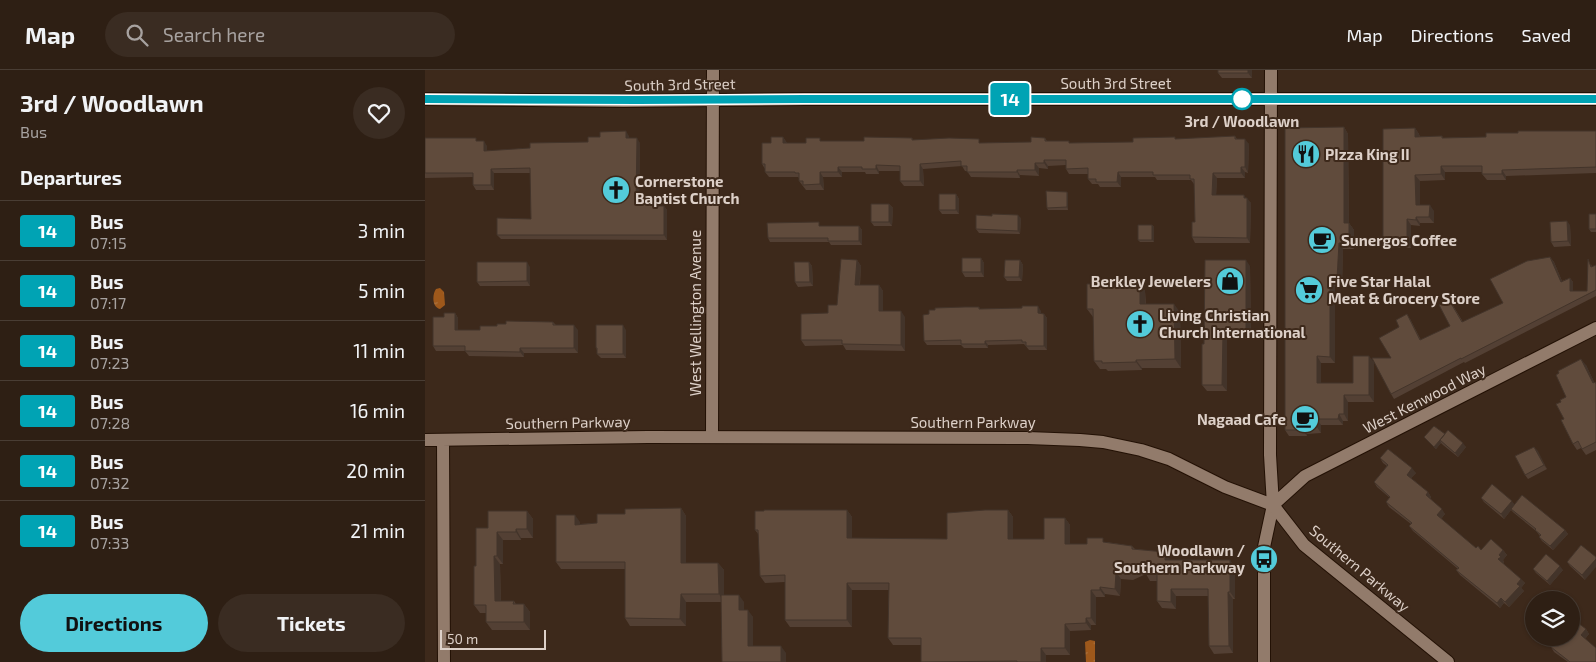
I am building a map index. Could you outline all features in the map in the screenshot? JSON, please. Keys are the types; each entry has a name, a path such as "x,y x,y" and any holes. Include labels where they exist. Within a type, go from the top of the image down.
{"main road":[{"name":"West Wellington Avenue","path":"712,437 713,70"},
{"path":"1264,662 1264,547 1273,505 1270,455 1271,70"},
{"name":"South 3rd Street","path":"425,99 1596,99"},
{"name":"West Kenwood Way","path":"1273,505 1305,476 1596,328"},
{"name":"Southern Parkway","path":"425,440 712,437 1048,438 1103,442 1141,450 1169,459 1225,487 1273,505 1304,545 1448,662"},
{"path":"443,440 444,662"}],"water":[{"path":"440,288 444,292 445,305 440,309 435,306 433,297 436,289"},
{"path":"1095,641 1095,662 1086,662 1085,642"}],"building":[{"path":"1218,70 1248,70 1248,73 1218,73"},
{"path":"1344,127 1344,223 1349,223 1349,243 1339,243 1337,279 1330,279 1330,357 1317,356 1317,383 1353,383 1353,356 1369,356 1369,395 1344,395 1344,414 1339,414 1338,419 1317,419 1317,427 1303,427 1303,430 1285,430 1285,128"},
{"path":"1415,128 1415,137 1442,136 1442,138 1486,137 1486,133 1518,133 1518,131 1596,131 1596,167 1502,170 1502,174 1482,174 1482,166 1441,166 1441,174 1415,175 1416,205 1430,205 1429,217 1416,217 1416,220 1407,219 1407,242 1383,242 1383,129"},
{"name":"Cornerstone Baptist Church","path":"626,131 626,138 637,138 636,201 658,201 658,206 664,206 664,235 497,235 497,218 531,219 530,168 491,169 491,185 473,185 473,173 425,173 425,138 476,138 476,141 484,141 484,151 530,148 530,143 588,142 588,137 600,137 600,132"},
{"path":"1235,136 1235,139 1245,139 1245,167 1241,167 1241,173 1213,173 1212,195 1244,195 1244,198 1247,198 1247,238 1192,237 1192,222 1195,222 1194,179 1190,179 1190,175 1153,175 1153,172 1118,172 1117,182 1096,182 1096,179 1088,179 1088,168 1066,169 1066,160 1044,160 1044,163 1035,163 1035,170 1017,170 1017,172 967,172 967,166 961,166 961,161 920,164 920,181 900,181 900,166 876,165 876,169 838,167 838,172 820,172 820,184 803,185 803,181 799,181 799,173 765,172 765,164 762,164 762,143 771,143 771,137 783,137 783,143 806,143 806,138 820,138 820,141 864,141 864,137 912,138 912,140 979,139 979,143 1031,142 1031,137 1045,138 1045,141 1069,141 1069,143 1133,142 1133,138 1175,137 1175,139"},
{"path":"1046,191 1067,192 1067,207 1047,208"},
{"path":"939,194 956,194 956,210 939,210"},
{"path":"871,204 889,204 889,222 871,222"},
{"path":"992,214 1018,215 1018,231 976,229 976,215 992,216"},
{"path":"1589,214 1596,214 1596,229 1589,229"},
{"path":"1567,221 1568,241 1551,242 1550,222"},
{"path":"819,222 819,226 859,226 859,241 828,241 828,238 768,238 767,223"},
{"path":"1138,225 1152,225 1152,240 1138,240"},
{"path":"1550,257 1561,282 1570,278 1570,291 1587,291 1588,259 1591,267 1596,265 1596,290 1391,394 1372,358 1391,358 1379,338 1399,327 1396,320 1407,314 1420,340 1450,326 1439,305 1449,300 1462,322 1503,303 1490,279 1527,261"},
{"path":"962,258 981,258 981,272 962,272"},
{"path":"841,259 857,260 855,285 879,285 879,311 901,311 901,345 842,344 842,340 801,340 801,314 828,313 828,305 837,305"},
{"path":"1005,260 1020,260 1019,277 1004,277"},
{"path":"1205,260 1246,260 1246,333 1223,333 1222,385 1202,385"},
{"path":"477,262 527,262 527,281 477,282"},
{"path":"794,262 809,262 810,282 795,282"},
{"name":"Living Christian Church International","path":"1140,283 1140,304 1174,304 1175,359 1102,363 1102,361 1094,361 1093,309 1087,309 1087,284"},
{"path":"1022,306 1038,306 1038,313 1044,314 1044,346 1026,346 1026,342 1022,342 1022,340 985,341 985,344 961,344 961,340 924,341 923,315 929,314 929,310 965,307 979,307 979,309 1022,308"},
{"path":"444,313 455,313 455,330 480,330 480,326 497,326 497,324 506,324 506,321 553,322 553,325 574,325 574,348 520,348 520,352 465,351 465,346 433,346 433,317 444,317"},
{"path":"596,325 623,325 623,354 597,354"},
{"path":"1581,359 1593,383 1595,382 1596,384 1596,442 1582,449 1578,441 1573,444 1561,420 1564,419 1556,404 1566,397 1556,375 1559,373 1558,371"},
{"path":"1434,426 1445,434 1434,447 1424,437"},
{"path":"1448,430 1463,443 1455,453 1440,440"},
{"path":"1534,447 1544,465 1525,475 1515,456"},
{"path":"1388,449 1412,468 1407,475 1428,492 1426,495 1442,509 1437,515 1476,548 1478,546 1481,550 1491,539 1503,550 1499,555 1501,557 1498,559 1521,579 1517,584 1520,586 1505,602 1501,598 1497,603 1456,570 1459,568 1409,526 1412,523 1386,502 1390,497 1374,482 1388,465 1380,458"},
{"path":"1492,484 1512,501 1501,514 1481,498"},
{"path":"1522,495 1565,530 1550,546 1539,537 1541,535 1536,529 1511,509"},
{"path":"681,508 681,563 718,563 719,594 681,594 680,619 625,618 625,562 556,562 556,515 575,515 575,525 597,523 597,514 625,514 625,509"},
{"path":"847,510 847,538 947,539 947,513 1008,510 1008,539 1044,539 1044,518 1065,518 1065,544 1087,544 1087,538 1103,538 1103,542 1132,546 1132,549 1165,552 1165,560 1230,560 1230,592 1228,592 1229,646 1209,646 1208,589 1171,589 1171,602 1157,601 1157,574 1146,574 1145,565 1128,573 1116,572 1115,589 1100,587 1100,590 1091,590 1091,618 1086,618 1086,623 1065,624 1065,648 1041,648 1041,662 921,662 921,638 888,638 889,583 847,583 847,620 785,620 785,575 760,576 758,530 755,530 755,511"},
{"path":"488,511 527,511 527,529 516,529 516,532 497,532 497,556 494,556 495,601 514,601 513,604 524,604 524,622 486,622 486,605 474,605 476,528 488,528"},
{"path":"1581,545 1596,557 1582,575 1567,562"},
{"path":"1546,554 1560,566 1547,581 1533,569"},
{"path":"721,595 739,595 739,610 748,610 748,646 781,646 781,662 722,662"},
{"path":"1580,624 1586,629 1581,635 1596,648 1596,662 1570,662 1551,647 1580,646"}],"bus line":[{"name":"14","path":"425,99 1596,99"}],"place":[{"name":"3rd / Woodlawn","path":"1242,99"},
{"name":"PIzza King II","path":"1306,154"},
{"name":"Cornerstone Baptist Church","path":"616,190"},
{"name":"Sunergos Coffee","path":"1322,240"},
{"name":"Berkley Jewelers","path":"1230,281"},
{"name":"Five Star Halal Meat & Grocery Store","path":"1309,290"},
{"name":"Living Christian Church International","path":"1140,324"},
{"name":"Nagaad Cafe","path":"1305,419"},
{"name":"Woodlawn / Southern Parkway","path":"1264,559"}]}
